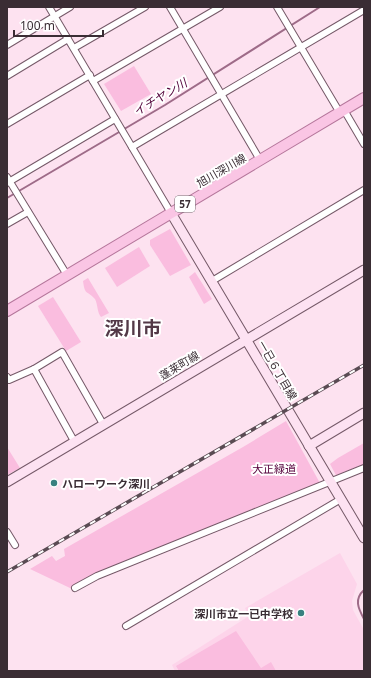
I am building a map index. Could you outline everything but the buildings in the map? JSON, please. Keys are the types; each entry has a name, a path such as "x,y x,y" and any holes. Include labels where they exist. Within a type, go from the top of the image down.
{"main road":[{"name":"旭川深川線","path":"7,311 364,98"}],"street":[{"path":"49,7 171,213"},
{"path":"7,45 70,7"},
{"path":"74,48 145,7"},
{"path":"170,7 260,160"},
{"path":"7,124 183,29 220,7"},
{"path":"276,7 300,48 364,144"},
{"path":"132,147 364,10"},
{"path":"7,76 68,39"},
{"path":"66,275 8,180 115,118"},
{"path":"212,281 364,190"},
{"path":"7,224 28,212"},
{"name":"一已６丁目線","path":"171,213 364,538"},
{"name":"蓬莱町線","path":"7,482 364,270"},
{"path":"7,377 9,380 34,369 62,352 103,424"},
{"path":"34,369 74,441"},
{"path":"309,446 364,414"},
{"path":"75,588 97,576 364,468"},
{"path":"126,626 341,500"},
{"path":"7,532 15,545"}],"shaded area":[{"name":"深川市立一已中学校","path":"340,553 357,584 352,601 353,610 364,630 364,671 175,671 172,665 249,616 245,608"}],"green space":[{"path":"134,66 151,94 121,111 104,84"},
{"path":"170,229 191,265 170,276 150,245 150,240"},
{"path":"139,247 150,266 117,287 105,268"},
{"path":"195,272 212,299 204,304 189,277"},
{"path":"88,278 109,313 101,317 95,299 85,289 83,281"},
{"path":"53,297 81,342 66,351 38,306"},
{"name":"大正緑道","path":"286,421 321,485 97,574 70,588 30,569 52,556 56,561 65,556 64,549"},
{"path":"364,443 364,466 337,477 330,464"},
{"path":"7,447 20,468 7,475"},
{"path":"236,631 261,668 271,662 276,671 179,671 176,666"}],"waterway":[{"name":"イチヤン川","path":"7,198 165,105 320,7"},
{"path":"364,590 358,600 360,611 364,619"}],"railway":[{"path":"7,572 364,365"}],"place":[{"name":"ハローワーク深川","path":"54,483"},
{"name":"深川市立一已中学校","path":"301,613"}],"district":[{"name":"深川市","path":"133,328"}]}
